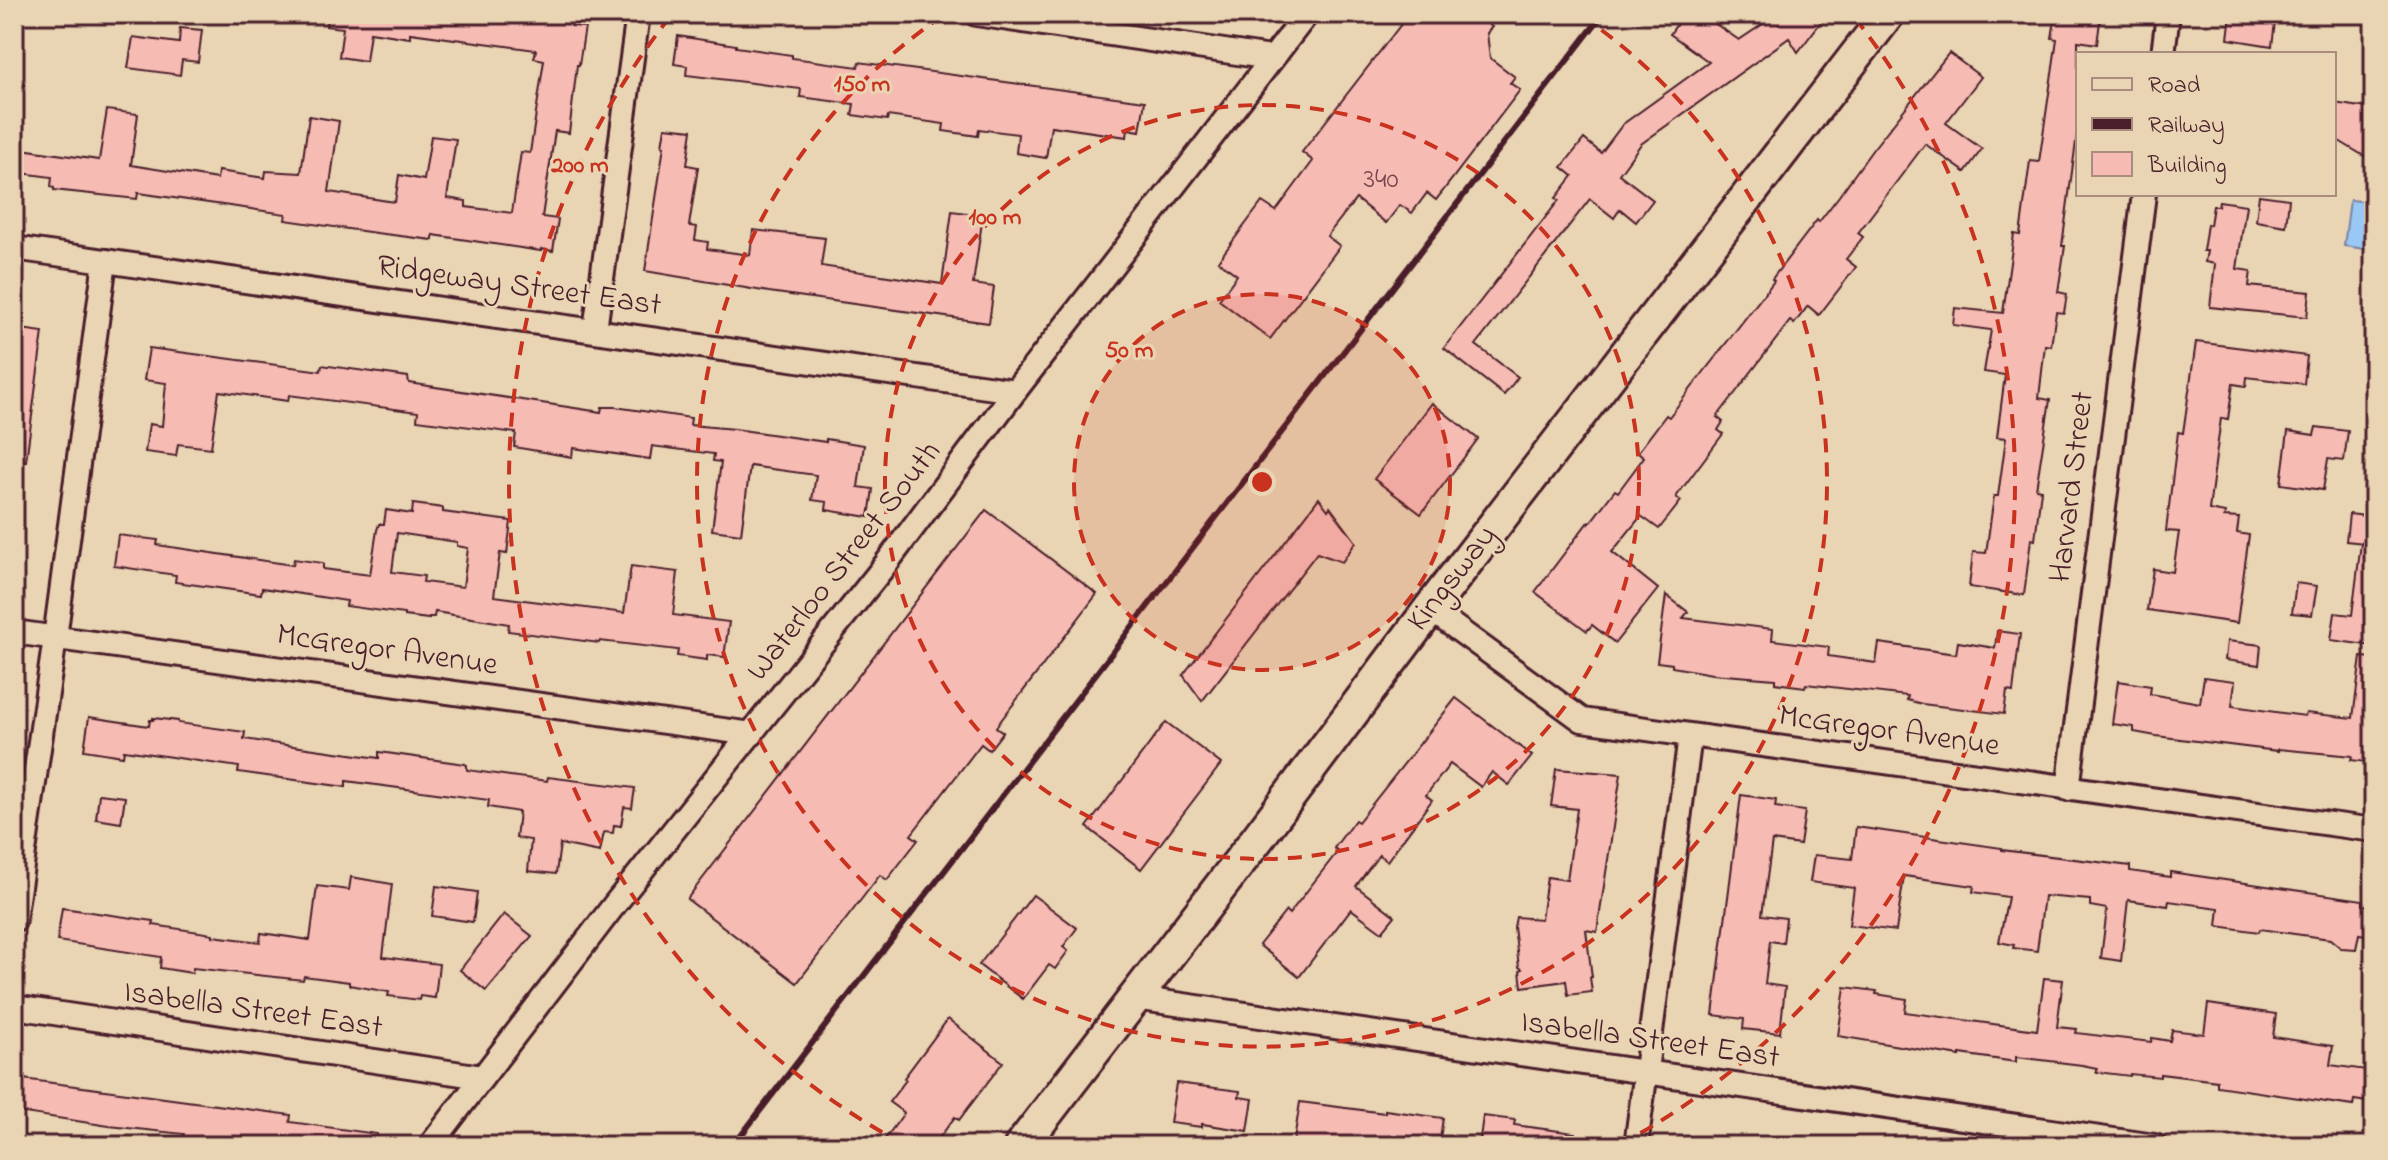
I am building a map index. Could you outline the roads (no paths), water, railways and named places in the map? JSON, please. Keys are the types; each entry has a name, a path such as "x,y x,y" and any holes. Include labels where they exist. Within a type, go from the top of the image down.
{"main road":[{"name":"Kingsway","path":"1021,1146 1430,609 1888,17"}],"street":[{"path":"595,330 638,14"},
{"path":"976,14 1271,58"},
{"name":"Waterloo Street South","path":"430,1146 615,904 882,569 1015,391 1307,14"},
{"path":"2163,52 2168,14"},
{"name":"Harvard Street","path":"2068,789 2144,196"},
{"name":"Ridgeway Street East","path":"14,248 1015,391"},
{"path":"14,921 105,261"},
{"name":"McGregor Avenue","path":"1430,609 1582,720 2374,830"},
{"name":"McGregor Avenue","path":"14,632 752,734"},
{"path":"1636,1146 1690,736"},
{"name":"Isabella Street East","path":"1135,998 2155,1146"},
{"name":"Isabella Street East","path":"14,1007 482,1077"}],"water":[{"path":"2350,200 2371,202 2365,249 2344,246"}],"railway":[{"path":"733,1146 1603,14"}]}
